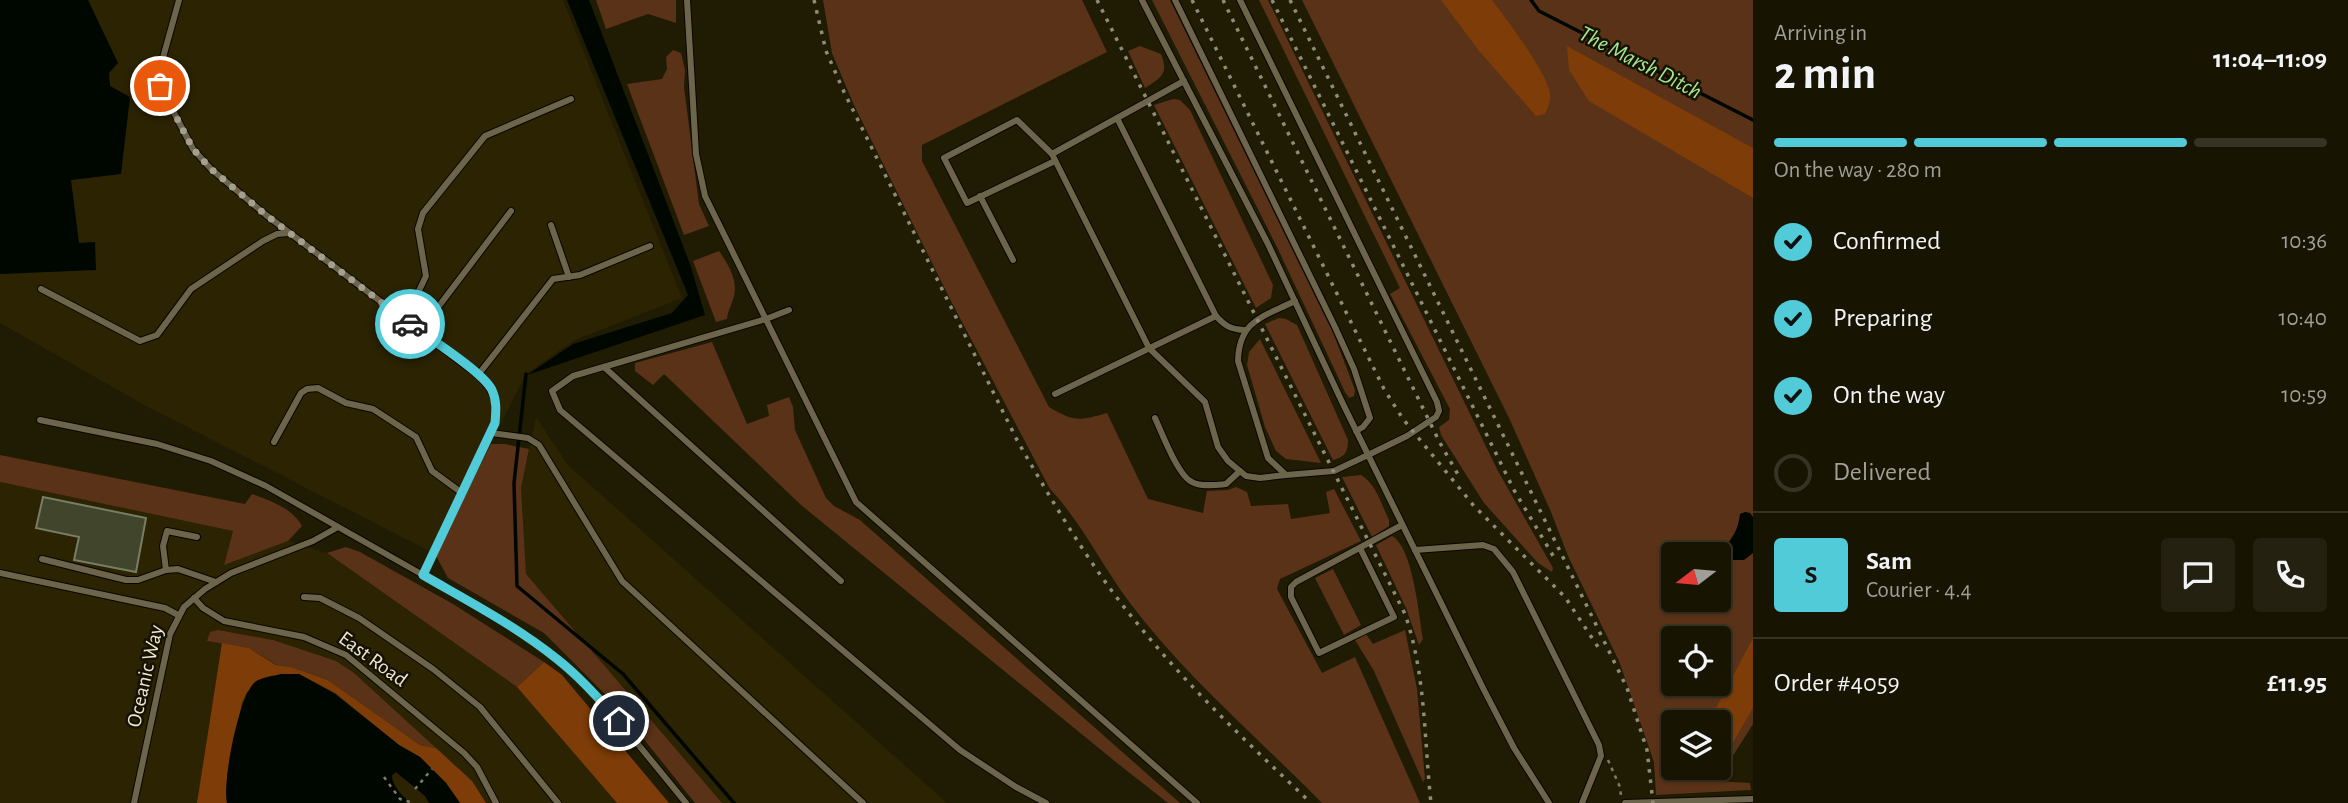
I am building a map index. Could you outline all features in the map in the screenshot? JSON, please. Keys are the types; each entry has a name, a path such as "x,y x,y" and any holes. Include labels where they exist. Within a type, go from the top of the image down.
{"lane":[{"path":"179,0 159,72 160,86 193,149 211,169 289,233 478,375 491,388 497,404 495,423 423,575"},
{"path":"687,0 696,154 705,196 856,502 1198,803"},
{"path":"1142,0 1268,244 1356,431 1504,730 1530,777 1549,803"},
{"path":"1175,0 1354,369 1370,418 1356,431"},
{"path":"1184,80 1054,157 967,203 944,158 1017,120 1054,157 1149,348 1205,402 1218,447 1228,461 1247,475 1260,478 1334,471 1430,422 1439,411 1437,402 1240,0"},
{"path":"402,318 418,295 426,276 418,229 423,213 485,136 571,99"},
{"path":"1116,118 1216,316 1225,326 1244,330"},
{"path":"980,197 1013,260"},
{"path":"420,331 511,211"},
{"path":"551,225 569,277"},
{"path":"41,289 140,341 157,335 191,289 263,241 277,234 289,233"},
{"path":"478,375 553,279 580,275 650,246"},
{"path":"1286,475 1268,458 1238,361 1238,345 1244,330 1294,301"},
{"path":"789,310 766,320 573,376 552,391 560,410 960,750 1016,787 1046,803"},
{"path":"1055,394 1216,316"},
{"path":"604,367 841,581"},
{"path":"274,442 301,393 307,389 318,388 345,403 373,409 408,431 416,437 432,471 462,493"},
{"path":"1155,418 1189,481 1194,484 1226,484 1240,471"},
{"path":"40,419 157,444 211,461 266,486 528,637 584,682 686,803"},
{"path":"491,433 528,438 540,444 622,581 863,803"},
{"path":"1360,548 1394,617 1319,653 1292,597 1291,587 1296,582 1402,525"},
{"name":"Oceanic Way","path":"134,803 170,634 178,615 194,598 216,582 313,541 338,527"},
{"path":"166,570 163,546 167,531 197,537"},
{"path":"1415,550 1483,545 1494,548 1504,558 1599,745 1599,762 1582,803"},
{"path":"42,559 126,580 138,580 166,570 178,569 216,582"},
{"path":"0,573 164,608 178,615"},
{"path":"303,597 320,598 359,618 480,706 558,803"},
{"name":"East Road","path":"194,598 203,608 224,621 304,637 346,655 464,753 477,767 496,803"},
{"path":"1623,803 1753,799"}],"path":[{"path":"1600,752 1610,762 1623,803"},
{"path":"415,789 432,769"},
{"path":"384,777 400,799 410,802"}],"shaded area":[{"path":"0,0 88,0 118,63 109,73 110,86 130,97 121,174 71,180 79,243 95,242 96,270 0,274"},
{"path":"88,0 563,0 682,298 575,340 526,374 435,554 146,406 0,323 0,274 96,269 79,243 0,178 110,87"},
{"path":"567,0 589,0 691,267 705,315 527,375 573,344 672,313 688,295"},
{"path":"596,0 676,0 676,23 648,14 606,29"},
{"path":"823,0 1082,0 1107,52 922,145 922,161 1049,407 1077,419 1107,413 1148,499 1203,513 1207,491 1236,487 1247,492 1251,506 1288,504 1291,519 1330,513 1326,492 1334,489 1361,541 1280,579 1277,589 1322,673 1355,657 1420,803 1322,803 1174,656 1130,603 1072,516 1050,489 951,301 854,105 832,53"},
{"path":"1152,0 1170,0 1334,335 1355,390 1354,396 1349,398 1345,392 1277,247"},
{"path":"1259,0 1268,0 1498,471 1553,568 1552,572 1538,563 1484,503 1441,435 1439,427 1449,420 1450,409 1390,294 1400,288"},
{"path":"1302,0 1753,0 1753,724 1731,759 1731,710 1661,710 1661,780 1750,783 1751,790 1656,795 1654,762 1619,661 1568,556 1510,420"},
{"path":"1441,0 1492,0 1525,46 1547,84 1550,99 1545,114 1536,116 1480,52"},
{"path":"1140,46 1161,54 1164,66 1162,75 1145,88 1128,51"},
{"path":"1567,46 1753,148 1753,198 1589,101 1569,70"},
{"path":"673,50 681,53 685,70 684,87 699,204 709,226 684,235 627,84 662,79 667,69 666,57"},
{"path":"1173,99 1180,100 1190,110 1273,285 1271,298 1256,308 1154,105"},
{"path":"719,251 731,272 735,290 727,319 716,322 693,261"},
{"path":"1279,318 1297,325 1348,440 1345,453 1337,459 1333,460 1265,324"},
{"path":"1260,339 1321,463 1286,459 1276,451 1265,427 1247,365 1249,352"},
{"path":"712,342 747,424 769,416 767,405 789,397 793,407 795,430 826,498 834,506 860,520 1180,803 1168,803 1117,763 801,505 664,374 653,385 635,371 635,363"},
{"path":"536,417 568,465 947,803 722,803 525,574 521,488"},
{"path":"491,444 529,449 521,488 526,574 722,803 695,803 618,707 544,633 448,578 435,554"},
{"path":"0,455 245,504 252,494 287,510 302,526 288,541 224,565 233,531 0,482"},
{"path":"1361,475 1375,489 1389,520 1389,526 1372,537 1342,477"},
{"path":"0,482 233,531 224,564 288,541 327,553 517,687 617,803 0,803"},
{"path":"1750,513 1753,517 1753,553 1744,560 1731,560 1729,542 1736,530 1740,514"},
{"path":"1392,536 1405,554 1414,583 1423,639 1419,645 1406,608 1376,545"},
{"path":"346,547 360,552 453,604 544,662 517,687 327,553"},
{"path":"1333,569 1361,625 1344,635 1315,578"},
{"path":"218,630 273,640 336,661 354,673 436,748 420,745 328,680 277,665 249,648 207,641 210,632"},
{"path":"1405,630 1417,689 1425,779 1423,782 1374,671 1355,640 1366,634 1373,644"},
{"path":"1753,638 1753,708 1731,746 1731,710 1715,710 1722,696 1731,696 1731,680"},
{"path":"222,643 249,648 276,665 291,667 328,680 420,745 436,748 472,781 486,803 460,803 446,783 420,757 399,745 335,693 299,674 281,674 247,692 242,703 227,776 227,803 197,803"},
{"path":"544,662 562,675 669,803 617,803 517,687"},
{"path":"281,674 299,674 335,694 399,745 420,757 446,783 460,803 429,803 425,796 396,772 392,775 394,783 411,803 227,803 229,759 243,704 255,682"}],"building":[{"path":"43,497 146,518 136,572 74,560 79,537 36,528"}],"waterway":[{"name":"The Marsh Ditch","path":"1531,0 1539,11 1753,120"},
{"path":"526,374 514,483 517,586 623,674 734,803"}],"railway":[{"path":"814,0 826,51 844,92 1018,442 1061,514 1123,606 1161,651 1223,718 1311,803"},
{"path":"1097,0 1405,614 1421,684 1431,803"},
{"path":"1192,0 1384,389 1403,419 1474,506 1565,597 1600,650"},
{"path":"1223,0 1440,443 1460,478"},
{"path":"1272,0 1514,490 1555,559"},
{"path":"1290,0 1627,688 1647,750 1653,803"}],"way so far":[{"path":"160,86 193,149 211,169 266,215 410,324"}],"route":[{"path":"410,324 478,375 491,388 497,404 495,423 423,575 528,637 584,682 619,721"}]}
